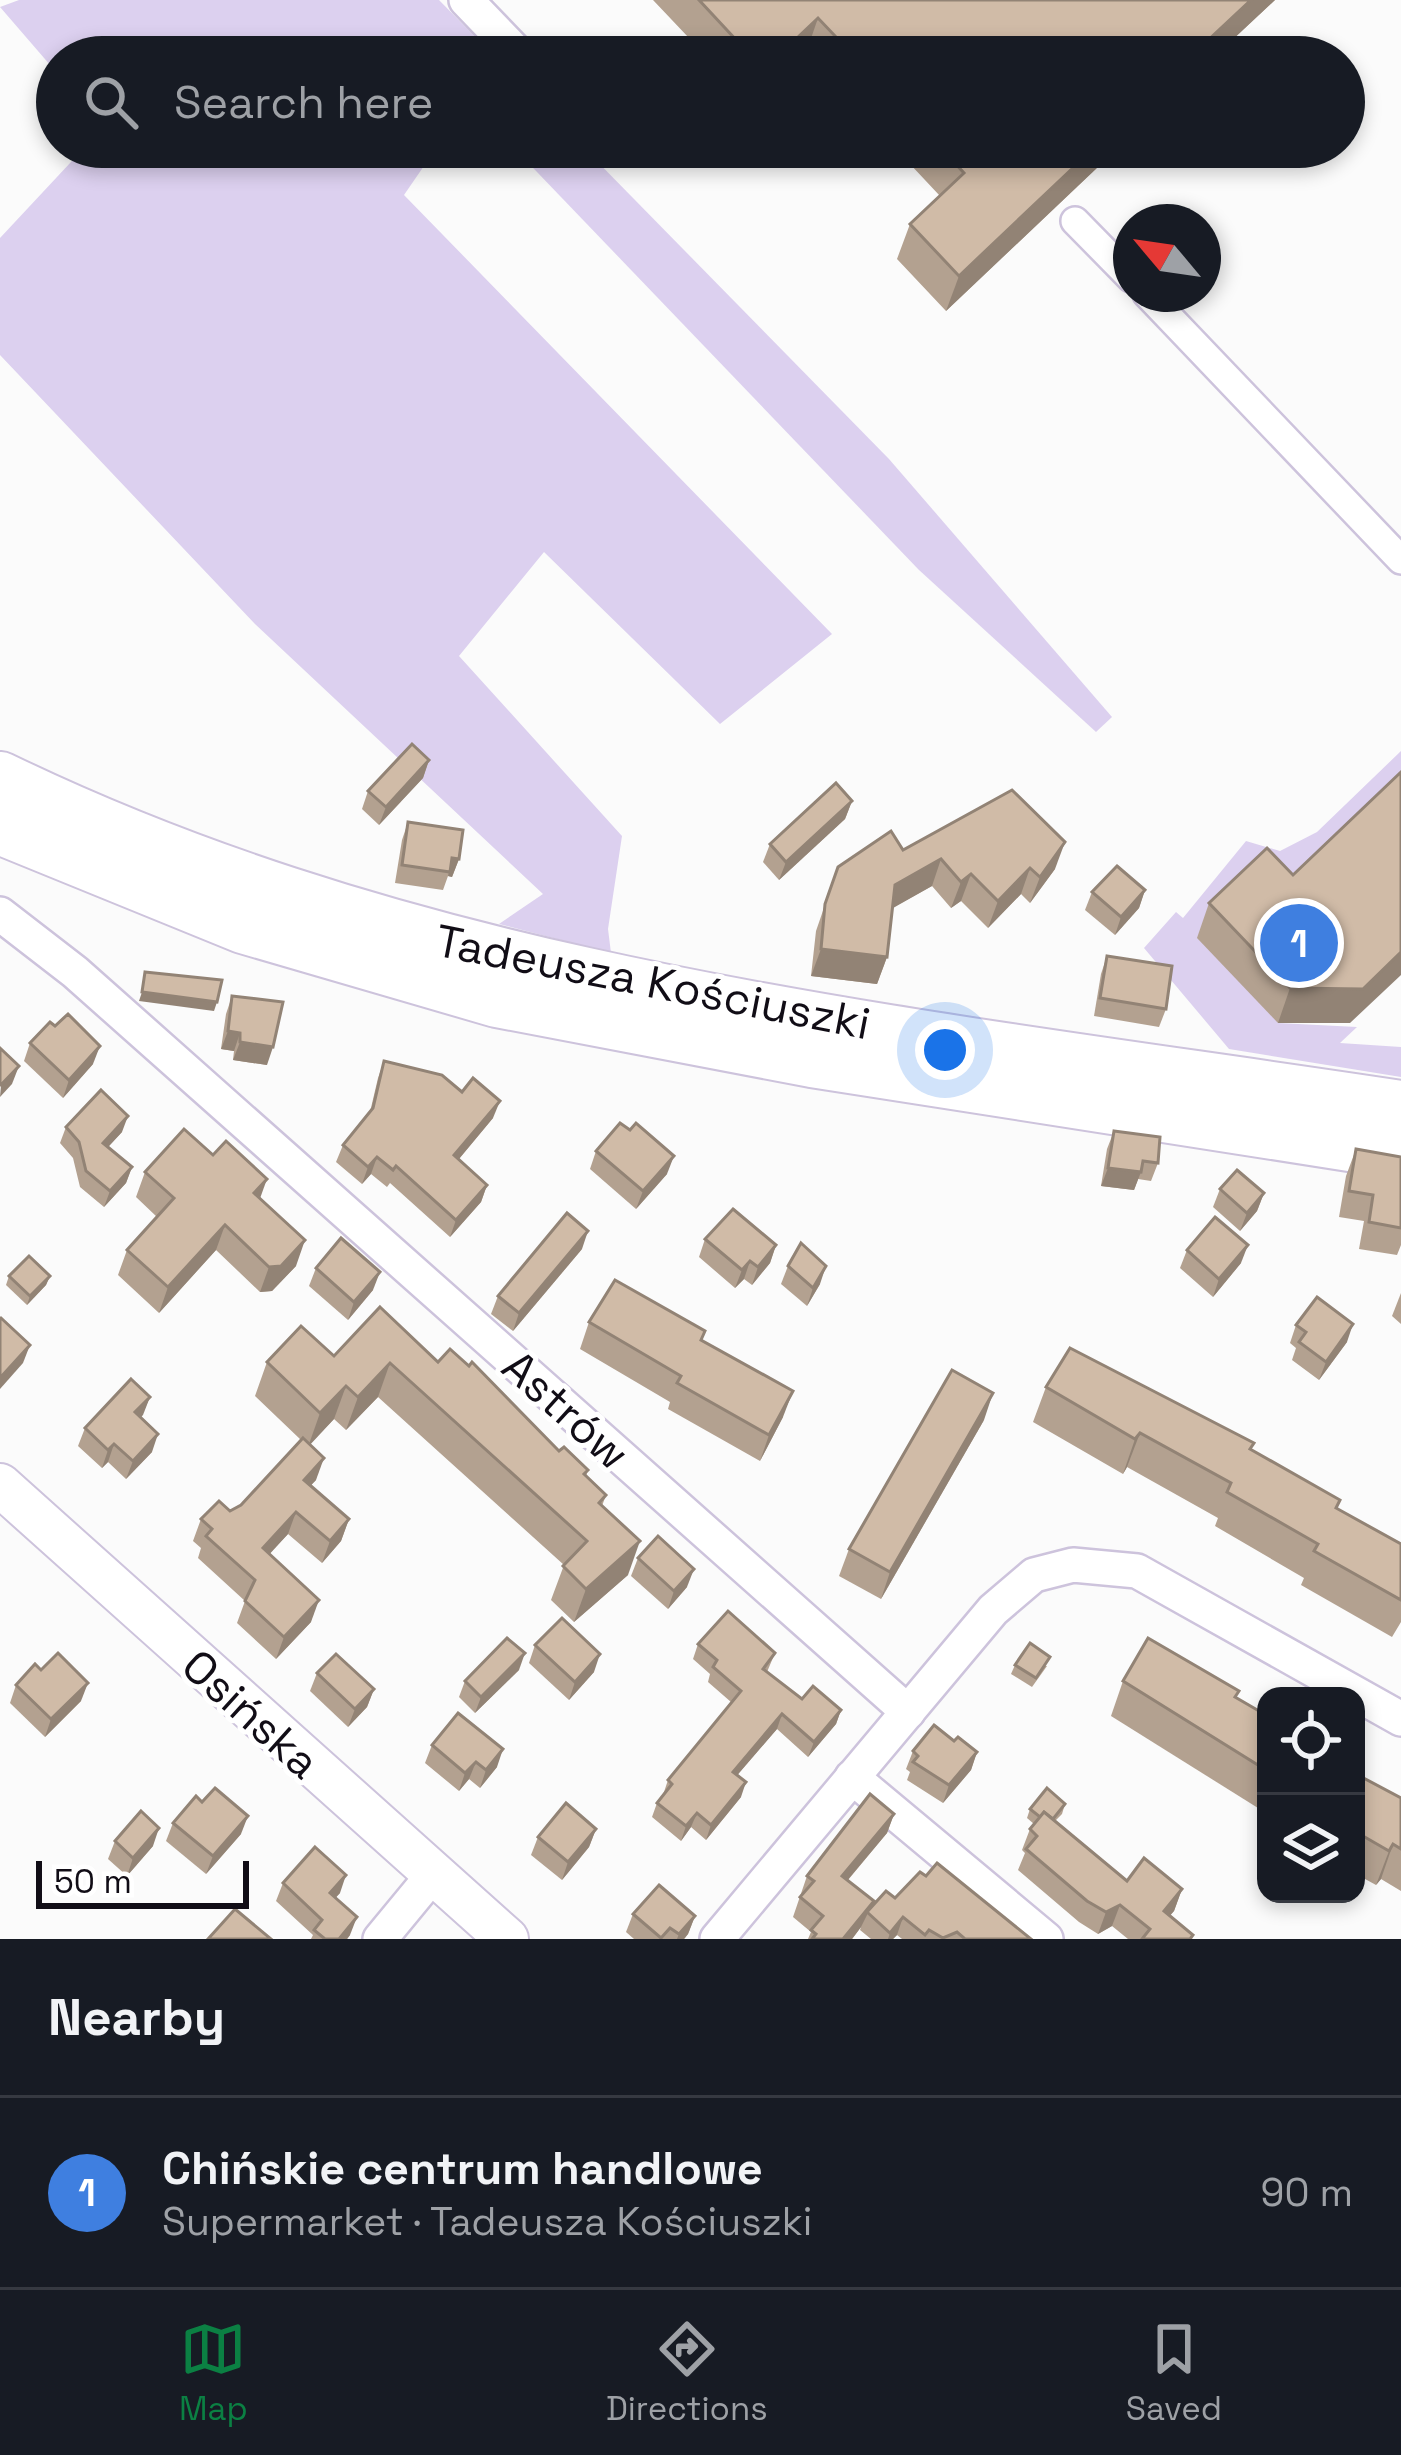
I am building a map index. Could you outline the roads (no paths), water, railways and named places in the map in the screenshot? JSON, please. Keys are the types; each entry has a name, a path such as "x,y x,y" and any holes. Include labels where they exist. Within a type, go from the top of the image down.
{"main road":[{"name":"Tadeusza Kościuszki","path":"0,779 264,889 514,960 817,1018 1401,1108"},
{"name":"Tadeusza Kościuszki","path":"0,827 243,926 497,1000 812,1060 1401,1152"}],"street":[{"path":"466,0 501,36"},
{"path":"1075,221 1113,260"},
{"path":"1164,312 1401,560"},
{"name":"Astrów","path":"0,914 59,958 908,1712"},
{"name":"Osińska","path":"0,1485 507,1939"},
{"path":"717,1939 993,1610 1034,1576 1073,1565 1138,1571 1401,1719"},
{"path":"852,1777 1046,1939"},
{"path":"380,1939 432,1876"}],"place":[{"name":"Chińskie centrum handlowe","path":"1299,943"}]}
